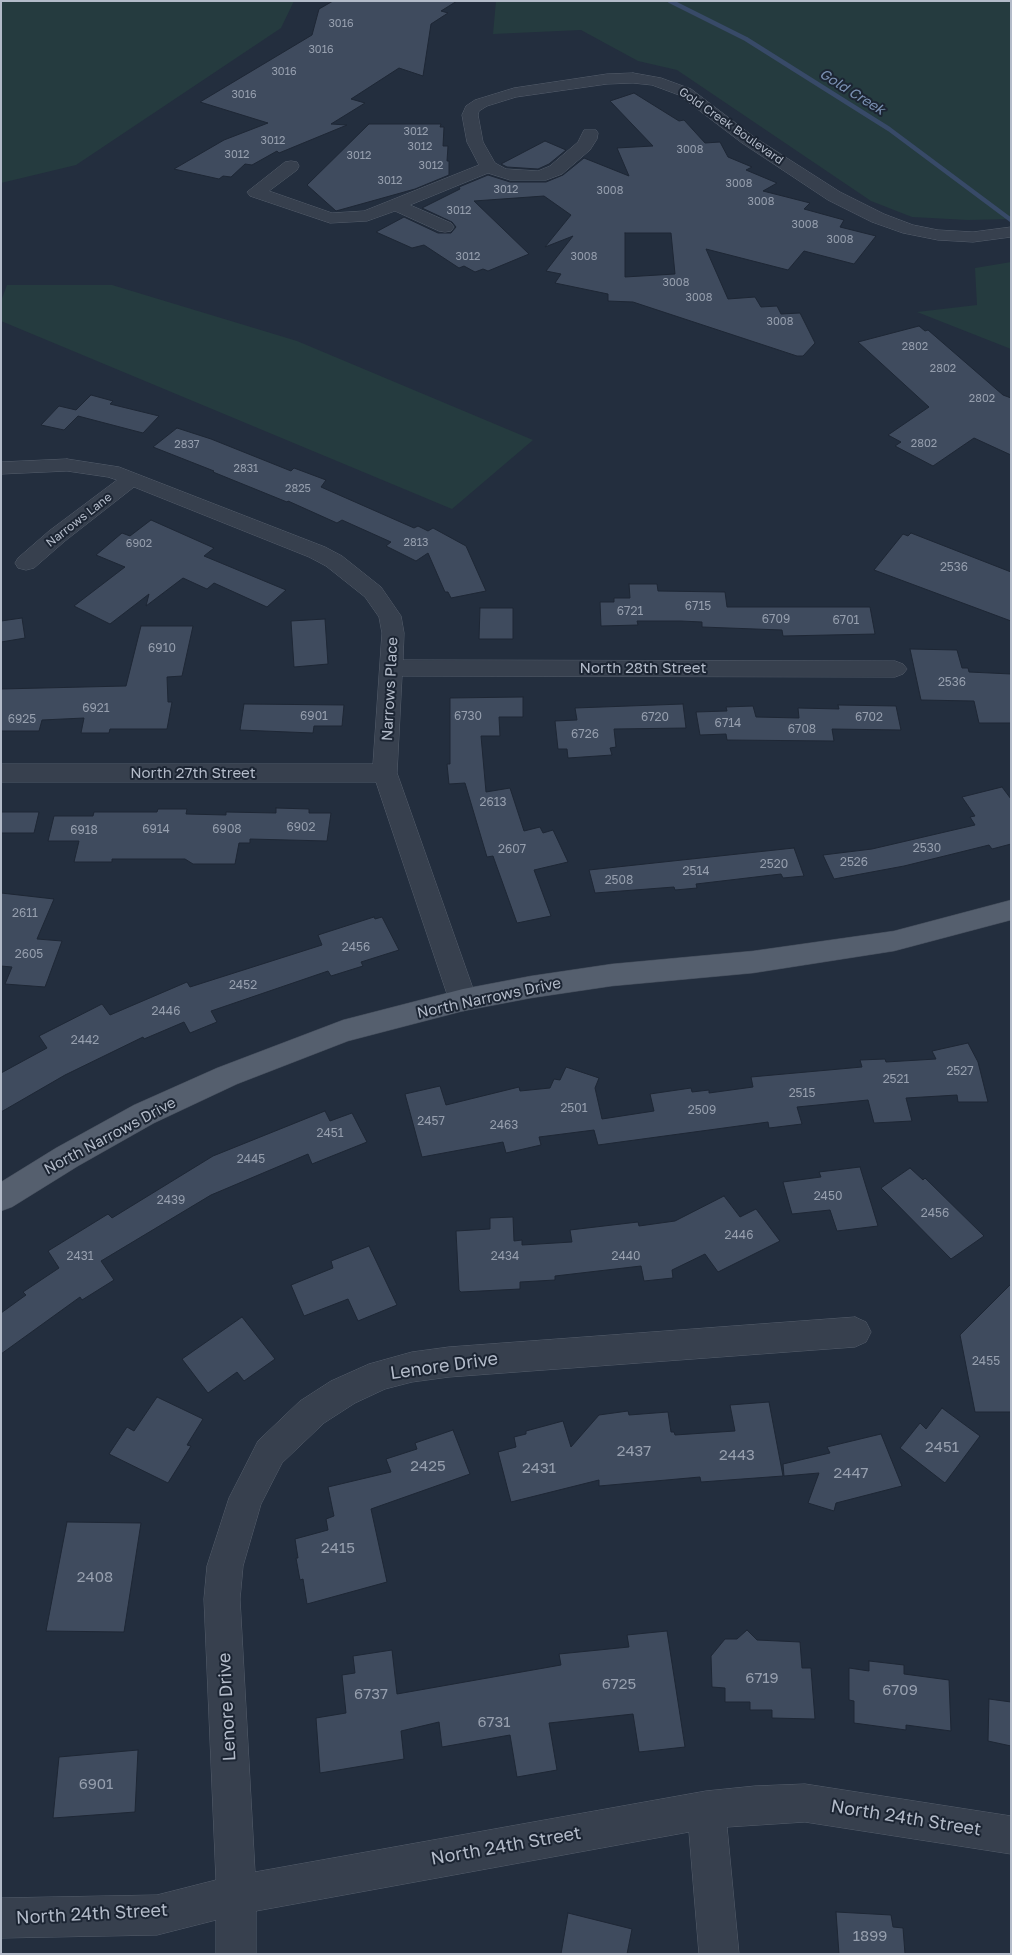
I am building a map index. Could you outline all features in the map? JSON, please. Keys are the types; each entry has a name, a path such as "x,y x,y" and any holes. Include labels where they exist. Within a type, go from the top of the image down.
{"main road":[{"name":"North Narrows Drive","path":"1,1198 67,1157 144,1114 227,1076 343,1031 463,1000 531,987 612,975 753,962 876,944 1011,910"}],"street":[{"name":"Gold Creek Boulevard","path":"489,167 478,149 470,122 472,109 481,103 514,94 607,79 642,79 664,83 686,92 748,140 834,196 878,218 908,229 938,235 973,237 1011,232"},
{"path":"291,166 256,192 330,218 366,216 489,167 510,175 530,176 549,173 563,166 584,146 589,139 583,127"},
{"path":"396,204 445,227"},
{"name":"Narrows Place","path":"1,468 68,465 106,469 317,552 334,560 373,592 390,616 393,633 386,773 463,1000"},
{"name":"Narrows Lane","path":"26,563 57,536 132,479"},
{"name":"North 28th Street","path":"391,668 895,669"},
{"name":"North 27th Street","path":"1,773 386,773"},
{"name":"Lenore Drive","path":"236,1954 236,1895 222,1599 225,1566 246,1498 270,1452 293,1428 312,1412 343,1392 381,1375 412,1367 449,1362 855,1332"},
{"name":"North 24th Street","path":"1,1918 157,1914 236,1895 706,1810 755,1805 805,1803 1011,1835"},
{"path":"706,1810 719,1954"}],"green space":[{"path":"1,1 294,1 281,28 76,165 1,183"},
{"path":"496,1 1011,1 1011,219 968,220 912,217 871,201 677,70 638,61 581,30 493,34"},
{"path":"1011,262 1011,349 917,312 977,305 975,268"},
{"path":"7,285 112,285 297,341 533,440 452,509 1,321 1,301"}],"building":[{"path":"333,1 457,1 441,11 448,13 431,24 423,76 399,68 351,99 365,103 331,124 347,125 279,153 277,151 252,165 245,164 231,177 223,176 219,179 174,169 224,140 268,123 200,102 312,35 319,9"},
{"path":"634,93 679,121 684,120 705,143 720,142 728,157 752,167 746,170 777,183 763,191 810,203 804,209 844,220 840,227 876,236 854,264 804,251 788,270 706,249 728,299 755,297 761,307 777,306 781,314 800,313 815,343 803,356 797,356 633,302 608,301 608,294 555,283 561,274 546,271 573,236 545,247 571,215 544,196 474,201 529,254 488,271 483,269 475,272 464,266 459,268 424,245 412,248 376,232 404,217 438,233 451,233 456,227 452,222 422,208 460,189 459,187 488,175 510,182 546,182 563,175 584,158 629,176 617,148 653,146 610,101","holes":["625,233 671,233 675,274 625,277"]},
{"path":"369,124 441,124 440,127 444,127 443,146 448,146 447,161 449,161 449,175 415,189 336,211 307,185"},
{"path":"545,141 566,150 549,164 538,169 507,167 501,164"},
{"path":"919,326 925,331 928,330 1003,395 1011,398 1011,455 974,438 933,466 895,446 901,442 888,435 929,407 858,342"},
{"path":"91,395 113,401 110,404 159,416 143,433 78,416 64,430 41,425 59,406 76,410"},
{"path":"177,428 211,439 291,471 294,468 326,480 321,487 414,528 418,526 428,531 433,528 466,546 486,591 451,598 448,592 445,592 428,553 416,561 386,546 391,542 342,520 337,523 288,501 153,447"},
{"path":"151,520 214,548 204,556 286,590 267,607 214,583 207,589 183,578 146,606 149,594 110,624 74,606 125,567 96,555 122,533 130,536"},
{"path":"911,533 1011,572 1011,621 874,570 903,534 908,536"},
{"path":"629,584 657,584 658,591 725,592 727,607 870,607 875,634 783,636 782,630 702,627 702,622 681,621 637,621 638,625 601,626 600,602 614,602 614,598 630,598"},
{"path":"480,608 513,608 513,639 479,639"},
{"path":"22,618 25,638 1,642 1,621"},
{"path":"325,619 328,664 294,667 291,621"},
{"path":"141,626 193,626 182,676 167,677 168,702 172,702 167,729 110,729 109,733 81,733 84,718 42,720 39,731 1,731 1,689 126,686"},
{"path":"910,649 957,650 962,668 968,668 969,672 1011,674 1011,723 979,723 974,701 921,700"},
{"path":"523,697 523,717 499,717 500,736 481,736 486,792 510,788 524,831 540,827 543,833 553,830 568,862 534,870 551,916 517,923 493,856 487,857 465,783 449,784 447,764 450,764 450,698"},
{"path":"244,704 344,705 342,726 314,726 313,733 240,730"},
{"path":"683,704 686,728 614,729 616,747 610,748 612,755 568,758 567,749 558,749 555,721 577,720 575,708"},
{"path":"838,705 896,706 901,730 832,729 834,741 727,740 726,734 700,735 696,712 727,711 726,707 753,706 756,717 799,718 798,708 839,709"},
{"path":"1002,787 1011,799 1011,844 992,849 989,845 904,866 834,879 823,855 872,849 975,825 970,817 975,816 962,797"},
{"path":"276,808 309,809 309,813 331,813 327,841 250,839 250,843 239,843 235,864 193,864 185,859 112,859 112,862 74,862 79,841 48,841 54,816 93,816 94,812 157,812 158,809 187,809 186,814 226,815 226,812 276,813"},
{"path":"1,812 39,812 34,833 1,833"},
{"path":"794,848 804,876 783,878 781,874 696,884 697,888 675,890 674,887 595,893 589,870"},
{"path":"1,893 54,899 37,939 62,941 45,987 5,984 12,967 1,966"},
{"path":"374,917 375,919 382,917 399,950 361,962 363,966 331,976 328,971 211,1011 217,1022 190,1033 184,1022 144,1039 143,1037 65,1075 1,1112 1,1073 47,1048 39,1036 102,1004 110,1015 187,982 190,987 322,945 318,935"},
{"path":"968,1043 978,1062 988,1102 958,1102 957,1095 906,1098 912,1121 874,1123 868,1100 797,1107 802,1124 769,1128 768,1122 598,1145 594,1130 539,1137 541,1145 506,1153 503,1142 422,1157 405,1094 440,1086 446,1105 519,1087 520,1091 550,1088 554,1079 560,1080 566,1067 599,1078 595,1088 602,1119 654,1111 650,1094 691,1088 692,1092 709,1090 709,1093 753,1087 751,1077 862,1067 860,1060 885,1059 886,1062 936,1059 932,1051"},
{"path":"325,1111 330,1121 352,1113 367,1142 312,1164 308,1154 211,1195 101,1261 114,1280 82,1300 80,1297 1,1354 1,1313 26,1295 23,1292 59,1268 48,1251 108,1214 112,1218 213,1156"},
{"path":"860,1167 878,1226 837,1231 830,1210 792,1214 783,1182 821,1177 819,1172"},
{"path":"910,1168 923,1180 925,1178 984,1236 951,1259 881,1188"},
{"path":"724,1196 740,1217 756,1209 780,1241 718,1272 705,1254 672,1270 673,1278 644,1281 641,1266 555,1276 555,1280 520,1282 520,1289 461,1292 459,1290 456,1231 490,1229 490,1218 513,1217 514,1241 522,1240 522,1245 572,1242 570,1230 638,1222 639,1226 675,1221"},
{"path":"369,1246 397,1305 358,1321 348,1299 304,1316 291,1285 333,1268 331,1261"},
{"path":"1011,1284 1011,1412 975,1412 960,1335"},
{"path":"242,1317 275,1359 244,1381 237,1372 208,1393 182,1359"},
{"path":"157,1397 203,1419 187,1445 191,1446 168,1483 109,1454 127,1427 134,1431"},
{"path":"769,1402 783,1476 701,1482 700,1477 599,1486 599,1480 511,1502 498,1452 516,1447 514,1437 526,1434 526,1431 563,1421 571,1447 599,1415 628,1411 629,1415 668,1412 671,1432 674,1432 675,1435 735,1431 730,1405"},
{"path":"942,1408 980,1436 945,1483 900,1448 920,1423 926,1429"},
{"path":"453,1430 470,1474 371,1509 387,1582 307,1604 303,1579 300,1580 295,1539 328,1530 326,1519 334,1516 328,1487 391,1472 386,1459 417,1449 415,1443"},
{"path":"881,1434 902,1486 836,1503 834,1511 808,1503 819,1473 784,1476 783,1464 830,1453 827,1447"},
{"path":"67,1522 141,1523 124,1632 46,1631"},
{"path":"747,1630 757,1640 800,1642 802,1668 811,1668 815,1719 772,1718 772,1710 750,1710 750,1702 725,1702 725,1688 712,1687 711,1656 725,1639 737,1639"},
{"path":"667,1631 685,1747 639,1752 633,1714 549,1723 557,1770 517,1777 510,1735 442,1747 439,1722 401,1731 404,1759 320,1773 316,1718 346,1713 342,1675 355,1673 353,1656 392,1650 397,1694 561,1665 559,1654 629,1647 627,1635"},
{"path":"869,1661 904,1665 904,1674 949,1680 951,1731 906,1725 906,1730 854,1723 854,1701 849,1700 849,1668 869,1671"},
{"path":"989,1699 1011,1702 1011,1746 988,1741"},
{"path":"138,1750 135,1812 53,1818 59,1757"},
{"path":"836,1912 891,1915 893,1927 903,1928 905,1954 839,1954"},
{"path":"568,1913 632,1929 627,1954 561,1954"}],"waterway":[{"name":"Gold Creek","path":"670,1 746,39 889,129 1011,220"}]}
